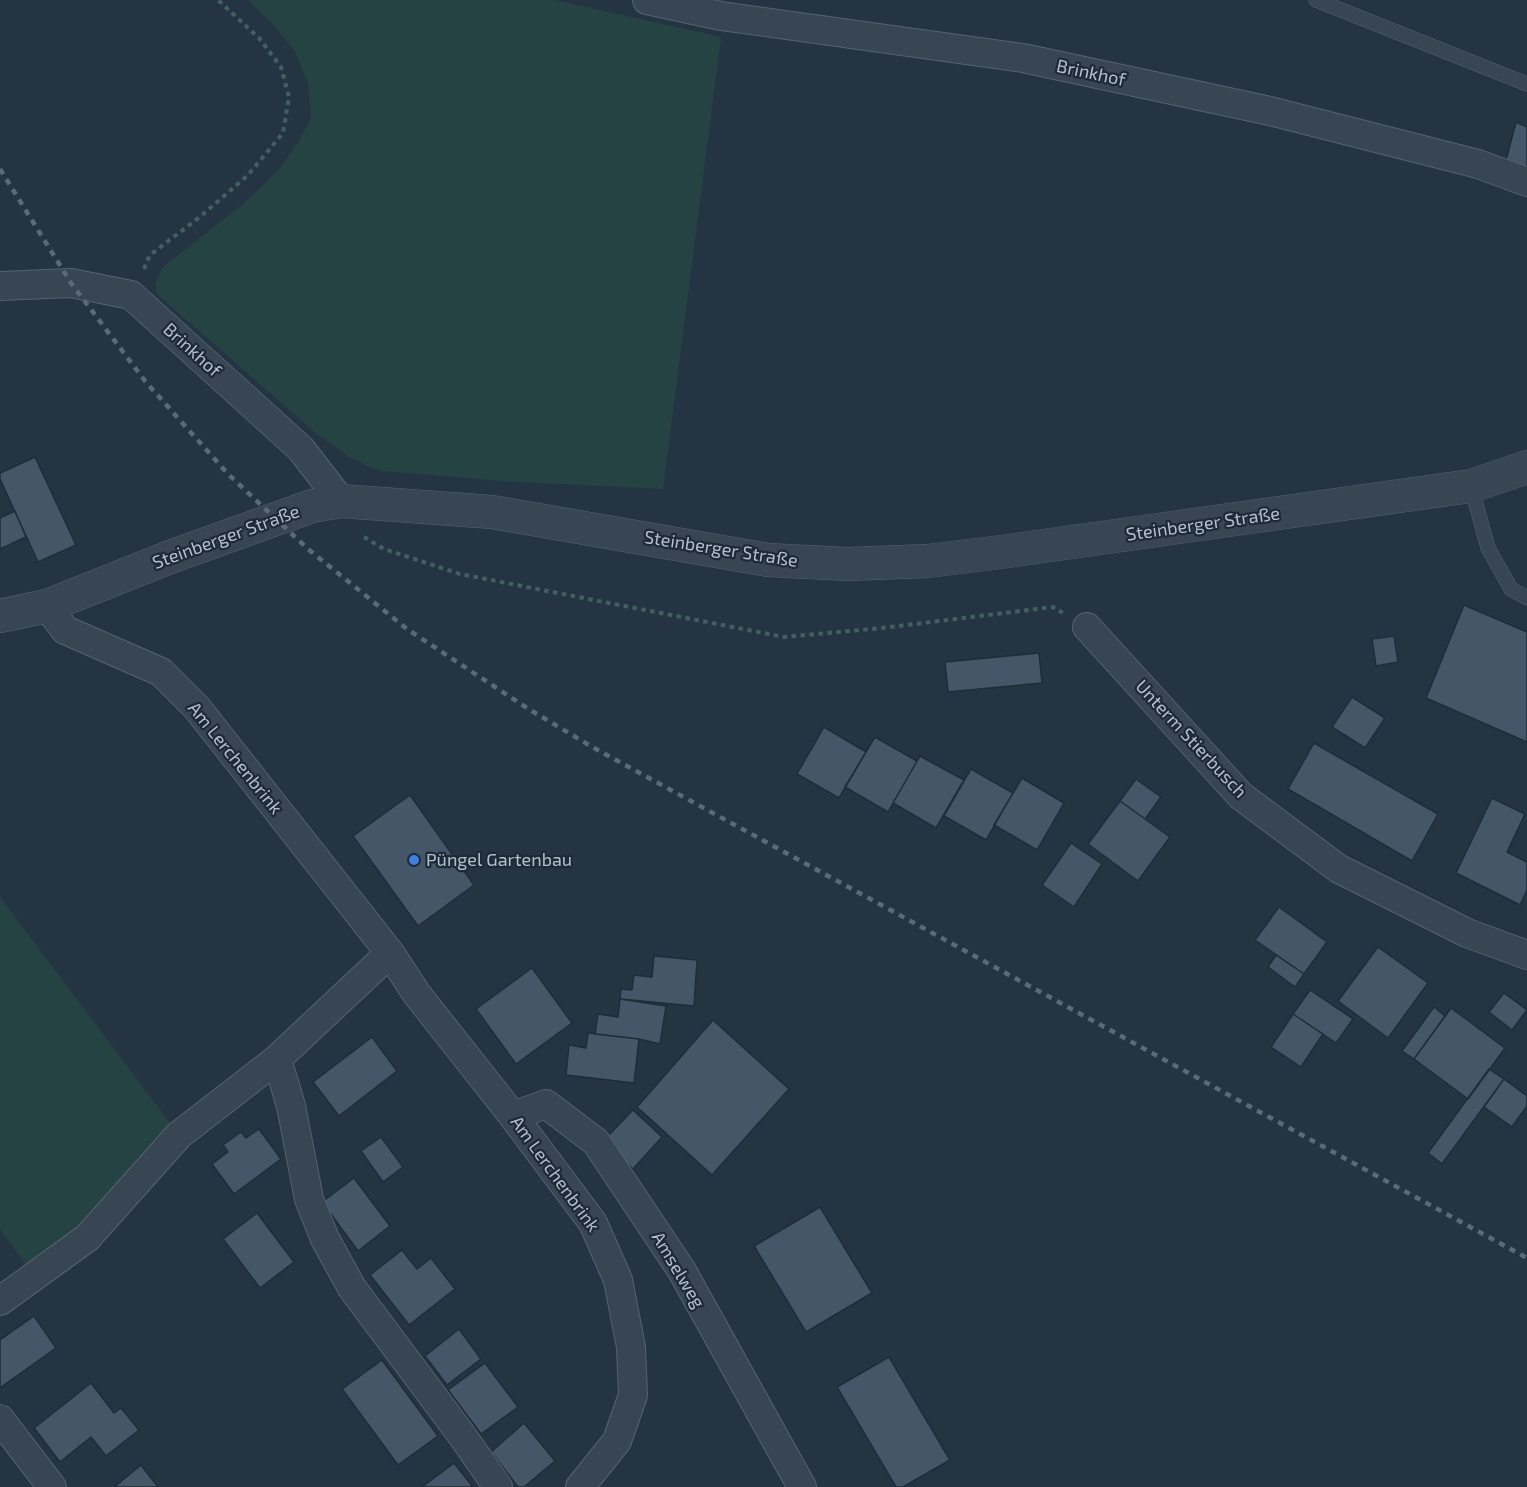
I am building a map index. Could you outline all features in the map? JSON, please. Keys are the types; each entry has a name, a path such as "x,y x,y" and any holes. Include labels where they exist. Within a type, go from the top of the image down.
{"street":[{"name":"Brinkhof","path":"647,0 722,16 1023,58 1270,111 1478,164 1527,182"},
{"path":"0,286 71,283 131,295"},
{"name":"Brinkhof","path":"131,295 301,449 341,501"},
{"name":"Steinberger Straße","path":"0,616 47,606 170,557 312,506 341,501 492,512 768,560 847,564 928,561 1471,486 1527,466"},
{"name":"Am Lerchenbrink","path":"47,606 65,630 160,672 197,708 390,953 416,993 513,1116 593,1223 618,1280 631,1347 633,1395 617,1441 580,1487"},
{"name":"Unterm Stierbusch","path":"1087,627 1241,796 1339,869 1467,933 1527,956"},
{"path":"0,1301 87,1238 179,1135 277,1059 390,953"},
{"path":"277,1059 291,1106 309,1199 324,1239 352,1288 498,1487"},
{"name":"Amselweg","path":"513,1116 546,1104 596,1142 682,1271 802,1487"},
{"path":"0,1419 52,1487"}],"lane":[{"path":"1316,0 1527,84"},
{"path":"1471,486 1488,548 1511,589 1527,598"}],"path":[{"path":"131,295 150,255 200,217 248,175 283,133 289,97 280,67 259,38 218,0"},
{"path":"357,533 384,549 460,574 784,637 1053,608 1087,627"}],"green space":[{"path":"248,0 554,0 721,37 663,489 502,481 383,471 367,466 317,434 157,294 155,284 162,268 242,205 278,171 299,141 311,118 308,84 295,51 272,23"},
{"path":"0,897 179,1135 34,1276 0,1229"}],"building":[{"path":"1516,122 1527,127 1527,168 1506,160"},
{"path":"35,457 76,545 38,562 0,479 0,473"},
{"path":"15,511 26,537 0,549 0,518"},
{"path":"1464,605 1527,632 1527,742 1426,698"},
{"path":"1394,636 1398,662 1376,666 1372,639"},
{"path":"1039,653 1042,683 948,692 945,662"},
{"path":"1352,697 1385,718 1365,748 1332,727"},
{"path":"824,727 866,752 839,798 797,774"},
{"path":"875,737 917,761 888,812 845,787"},
{"path":"1314,743 1438,814 1412,861 1288,789"},
{"path":"920,756 964,780 936,828 893,803"},
{"path":"971,769 1013,793 986,840 944,816"},
{"path":"1022,778 1064,803 1037,850 994,825"},
{"path":"1136,779 1161,797 1145,819 1120,801"},
{"name":"Püngel Gartenbau","path":"410,795 474,885 418,926 353,836"},
{"path":"1492,798 1525,814 1507,852 1527,862 1527,890 1520,905 1456,873"},
{"path":"1120,801 1170,837 1138,881 1088,844"},
{"path":"1071,843 1102,864 1074,907 1042,885"},
{"path":"1279,907 1327,942 1304,974 1255,940"},
{"path":"1378,947 1428,983 1388,1038 1338,1001"},
{"path":"1276,955 1304,974 1295,987 1268,967"},
{"path":"654,956 697,960 694,1006 620,999 621,989 632,990 634,975 652,977"},
{"path":"532,968 572,1023 516,1064 476,1009"},
{"path":"1310,990 1353,1019 1336,1043 1293,1014"},
{"path":"1504,993 1527,1010 1512,1030 1489,1012"},
{"path":"620,999 666,1006 660,1044 595,1034 598,1014 618,1017"},
{"path":"1434,1007 1445,1016 1414,1059 1402,1051"},
{"path":"1451,1008 1505,1048 1468,1099 1414,1059"},
{"path":"1293,1014 1323,1034 1301,1067 1271,1047"},
{"path":"713,1020 789,1089 712,1175 637,1107"},
{"path":"588,1033 639,1039 634,1083 566,1075 569,1045 586,1048"},
{"path":"372,1037 397,1071 339,1116 313,1082"},
{"path":"1489,1069 1504,1079 1442,1164 1428,1153"},
{"path":"1504,1079 1527,1096 1527,1106 1512,1127 1484,1107"},
{"path":"633,1110 662,1137 633,1169 603,1141"},
{"path":"259,1129 281,1159 234,1194 212,1164 228,1152 223,1145 241,1132 246,1138"},
{"path":"381,1137 403,1167 383,1182 361,1151"},
{"path":"354,1178 390,1226 358,1251 322,1202"},
{"path":"820,1207 872,1293 806,1332 754,1246"},
{"path":"257,1213 294,1262 260,1288 223,1239"},
{"path":"402,1250 417,1269 431,1258 455,1289 409,1325 370,1275"},
{"path":"34,1316 56,1348 0,1388 0,1340"},
{"path":"459,1329 481,1359 447,1385 425,1356"},
{"path":"889,1357 950,1460 903,1487 896,1487 837,1387"},
{"path":"382,1360 438,1436 398,1465 342,1389"},
{"path":"485,1363 518,1407 481,1434 448,1390"},
{"path":"91,1383 114,1413 121,1408 139,1430 106,1456 91,1437 60,1462 34,1428"},
{"path":"524,1423 555,1461 524,1487 518,1487 491,1452"},
{"path":"454,1463 473,1487 422,1487"},
{"path":"141,1465 158,1487 114,1487"}],"railway":[{"path":"0,169 71,283 145,381 228,474 308,549 407,629 527,708 594,748 1527,1258"}],"place":[{"name":"Püngel Gartenbau","path":"414,860"}]}
